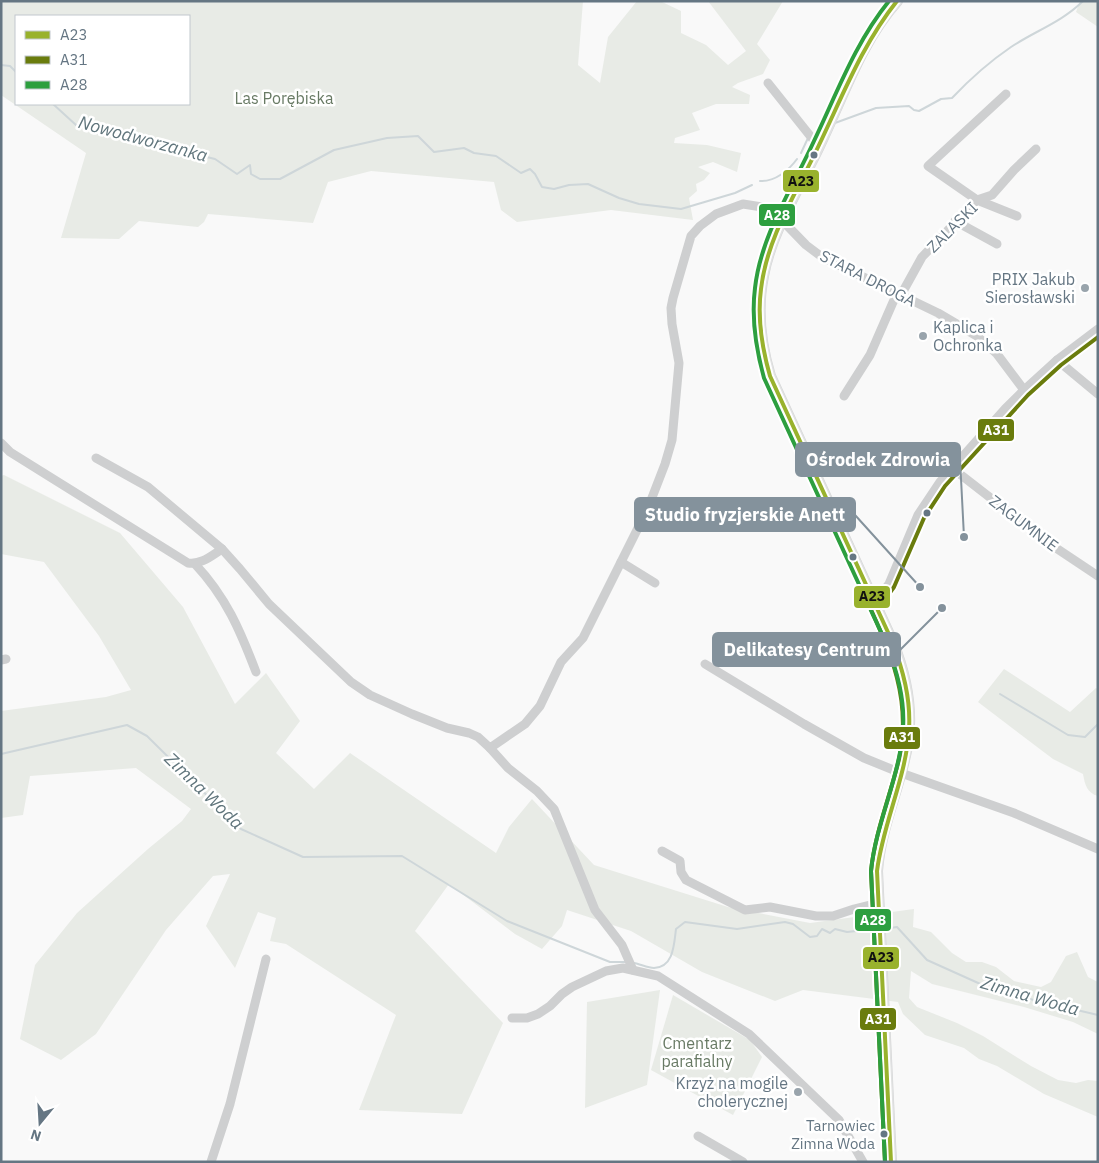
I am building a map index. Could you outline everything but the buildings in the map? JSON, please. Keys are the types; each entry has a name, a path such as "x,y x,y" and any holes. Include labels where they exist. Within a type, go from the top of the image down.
{"main road":[{"path":"891,1162 877,871 879,847 901,773 908,742 910,724 909,698 903,671 873,598 776,391 761,344 760,305 763,275 769,253 783,220 861,56 880,22 897,1"}],"street":[{"path":"768,83 819,146"},
{"path":"1006,94 928,166 977,200 1017,216"},
{"name":"ZALASKI","path":"844,396 870,355 899,294 922,257 977,200 992,195 1036,149"},
{"name":"STARA DROGA","path":"490,748 525,724 540,706 561,662 583,638 648,508 672,440 679,363 671,308 692,236 706,220 716,214 744,204 762,206 774,212 806,245 822,257 938,313 987,344 997,354 1024,390"},
{"path":"955,221 997,244"},
{"path":"873,598 882,593 889,584 918,515 930,494 1024,390 1057,360 1098,329"},
{"path":"1057,360 1098,394"},
{"path":"1,443 10,452 188,563 195,564 222,549"},
{"path":"96,458 148,488 222,549 269,604 351,682 370,695 412,714 447,728 478,737 508,768 537,791 554,809 595,910 622,945 633,970"},
{"name":"ZAGUMNIE","path":"952,468 1050,544 1098,576"},
{"path":"621,562 654,583"},
{"path":"195,564 222,596 241,633 256,672"},
{"path":"705,664 850,750 901,773 1014,814 1098,849"},
{"path":"662,851 680,861 681,872 686,880 745,910 770,907 816,916 833,916 878,903"},
{"path":"211,1162 230,1104 266,958"},
{"path":"512,1018 527,1018 538,1014 572,986 596,974 615,968 658,976 749,1034 839,1120 863,1162"},
{"path":"698,1136 744,1162"}],"green space":[{"name":"Las Porębiska","path":"1,1 583,1 578,65 600,83 608,37 637,1 660,1 681,11 681,33 706,45 728,65 746,51 708,1 783,1 757,44 770,60 763,74 732,87 750,95 749,104 716,104 692,113 700,130 675,138 674,143 707,145 741,153 737,172 713,162 698,167 710,173 704,180 696,184 697,191 689,198 693,220 611,210 517,222 501,210 494,182 371,171 328,182 313,223 208,214 204,222 198,227 139,221 119,239 61,238 86,153 16,105 190,105 190,15 15,15 15,105 1,95"},
{"path":"1080,1 1098,1 1098,27 1076,12"},
{"path":"4,475 120,533 183,607 235,704 266,673 300,721 276,753 314,789 350,753 496,853 509,827 532,799 594,865 728,907 810,923 914,909 913,927 931,932 952,953 966,962 982,962 996,967 1014,981 1041,987 1051,982 1066,956 1077,952 1088,977 1098,982 1098,1034 1073,1022 1024,1007 932,984 911,971 909,998 917,1007 983,1036 1031,1066 1058,1080 1076,1083 1088,1080 1098,1081 1098,1117 1044,1094 997,1066 979,1059 964,1048 925,1035 903,1014 898,1002 803,990 775,1001 702,972 631,931 567,910 562,926 542,949 515,934 449,884 415,931 503,1023 462,1114 359,1110 396,1015 286,944 270,941 276,918 258,912 235,968 206,926 230,874 213,876 166,930 96,1034 61,1060 20,1039 35,965 77,913 182,821 191,809 136,768 30,776 23,815 1,818 1,711 106,697 131,690 99,636 44,562 1,554 1,476"},
{"path":"1004,669 1070,712 1096,688 1098,689 1098,796 1091,793 1087,788 1083,774 1053,759 978,702"},
{"path":"660,990 647,1085 585,1108 587,1002"},
{"name":"Cmentarz parafialny","path":"673,995 750,1040 762,1057 733,1115 651,1070"}],"waterway":[{"name":"Nowodworzanka","path":"835,123 876,108 909,106 919,111 941,99 952,98 980,71 1003,53 1066,15 1083,1"},
{"name":"Nowodworzanka","path":"1,65 10,66 15,71"},
{"name":"Nowodworzanka","path":"54,105 76,125 215,159 237,174 250,165 251,174 260,179 280,179 334,150 387,138 418,136 434,152 464,148 474,153 496,156 521,173 530,169 542,187 554,189 569,185 588,184 619,198 639,204 681,209 735,193 752,185"},
{"name":"Nowodworzanka","path":"801,153 808,138"},
{"name":"Nowodworzanka","path":"760,181 771,180 790,167 797,159"},
{"path":"1000,694 1068,735 1085,737 1098,724"},
{"name":"Zimna Woda","path":"1,754 127,725 147,736 241,829 303,857 402,856 507,921 610,962 626,962"},
{"name":"Zimna Woda","path":"634,963 654,968 666,964 672,954 676,929 685,922 737,929 785,922 793,924 810,937 817,936 822,929 830,933 835,929 847,932 876,929"},
{"name":"Zimna Woda","path":"883,929 897,927 927,960 996,991 1098,1015"}],"transit line":[{"name":"A28","path":"885,1162 871,871 878,835 901,747 903,707 897,675 886,643 764,378 754,322 754,300 758,268 778,213 856,51 889,1"},
{"name":"A23","path":"891,1162 877,871 884,835 904,766 909,730 909,707 903,674 892,641 770,376 760,322 760,300 764,270 784,215 863,53 897,1"},
{"name":"A31","path":"876,603 886,598 894,587 924,518 945,486 1028,395 1061,365 1098,337"},
{"name":"A31","path":"867,601 884,639 897,677 903,717 899,759 879,828 871,871 885,1162"}],"place":[{"name":"PRIX Jakub Sierosławski","path":"1085,288"},
{"name":"Kaplica i Ochronka","path":"923,336"},
{"name":"Ośrodek Zdrowia","path":"964,537"},
{"name":"Studio fryzjerskie Anett","path":"920,587"},
{"name":"Delikatesy Centrum","path":"942,608"},
{"name":"Krzyż na mogile cholerycznej","path":"798,1092"},
{"name":"Tarnowiec Zimna Woda","path":"884,1134"}]}
